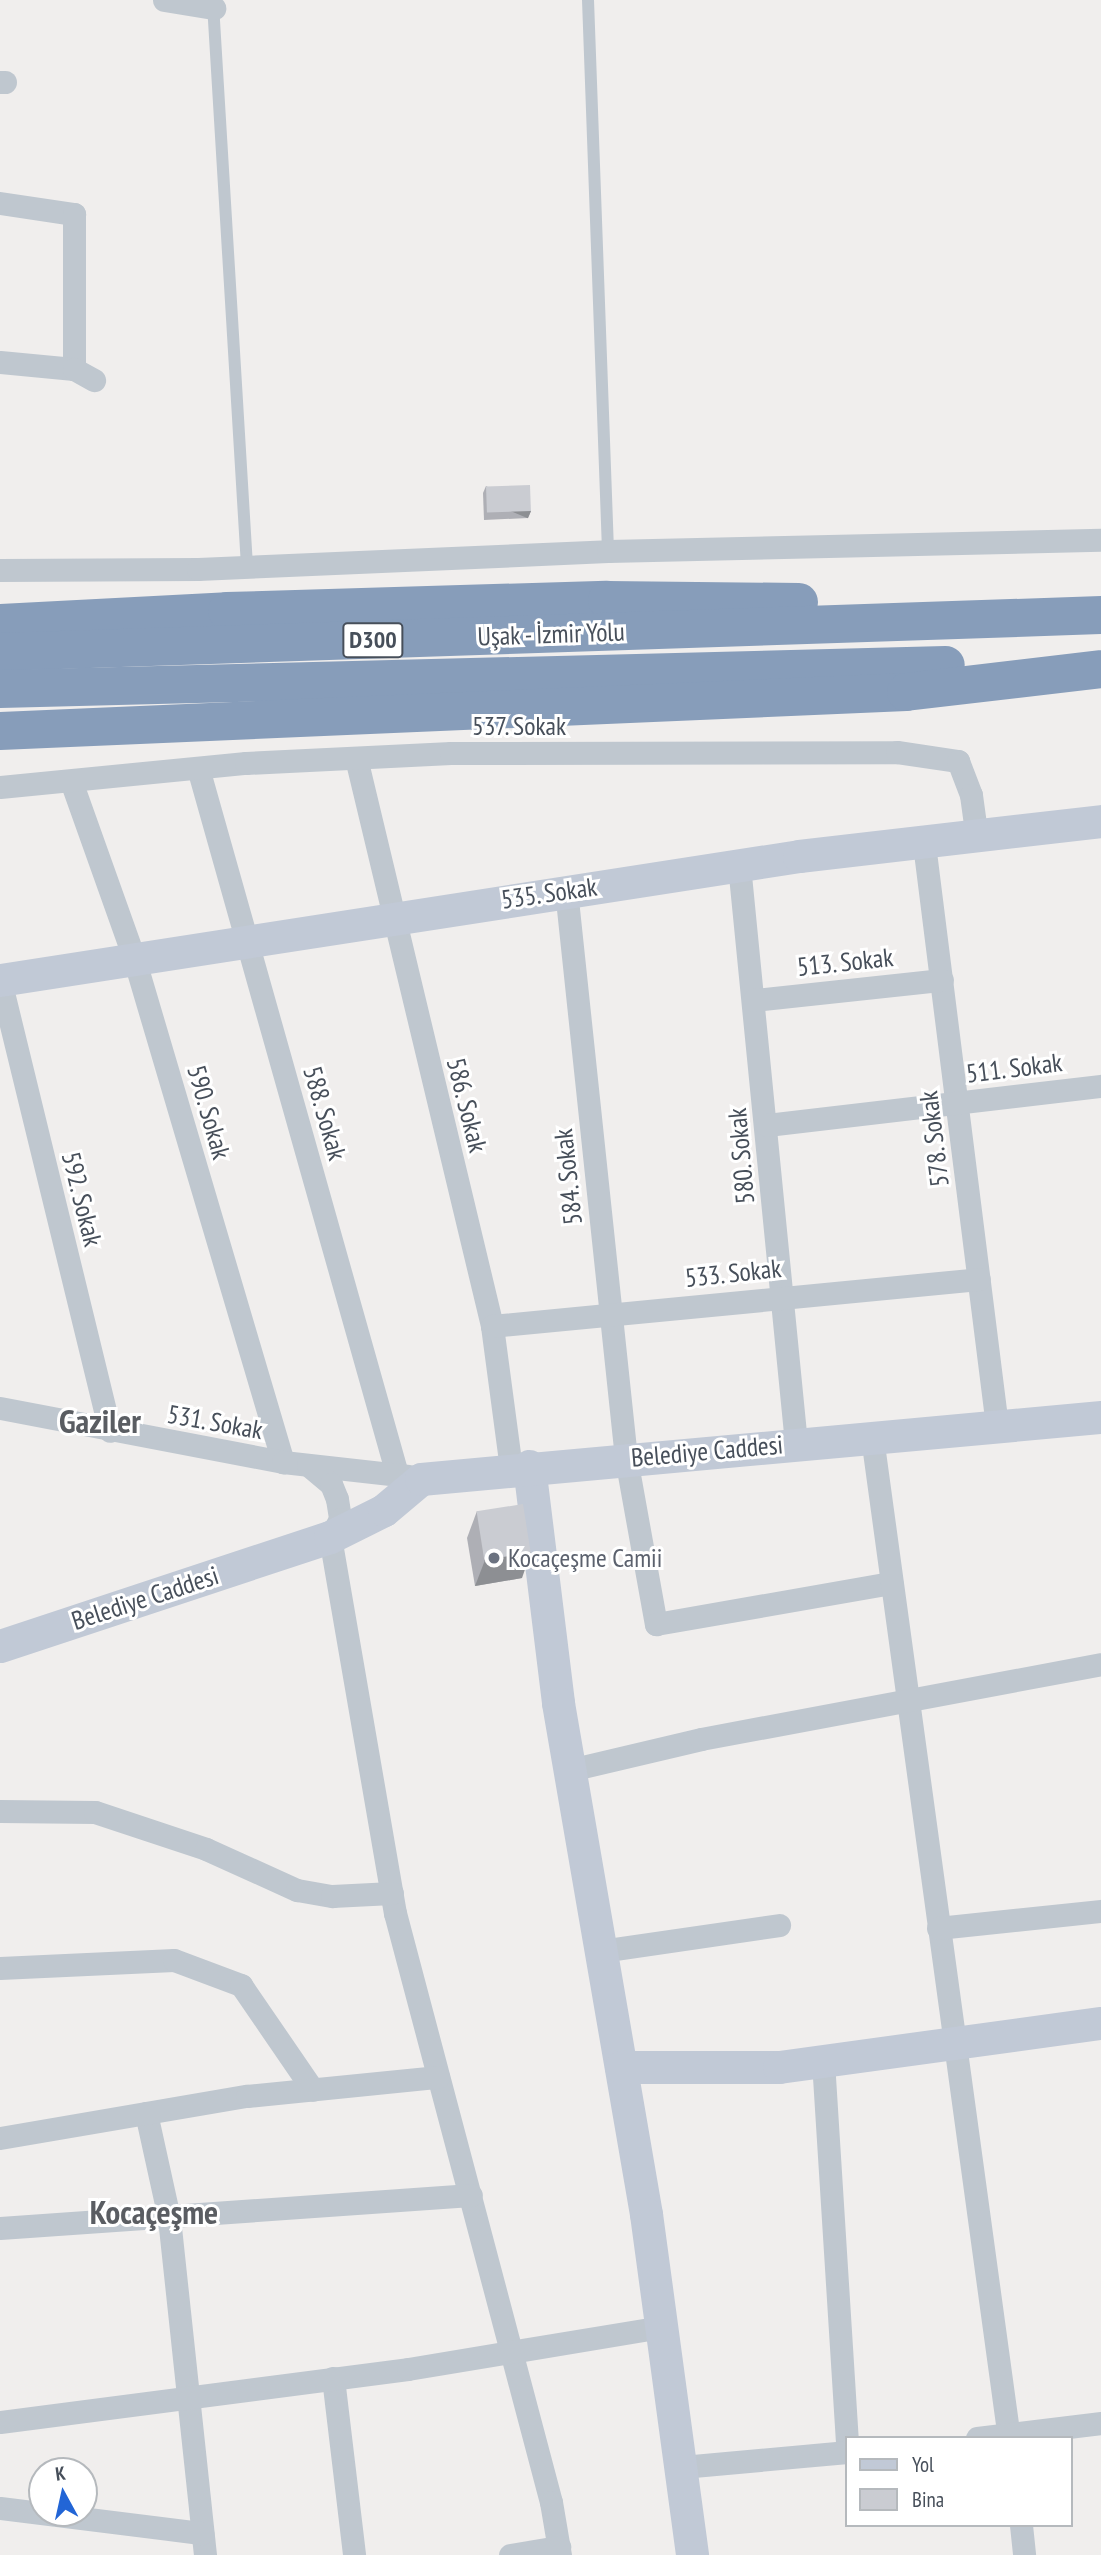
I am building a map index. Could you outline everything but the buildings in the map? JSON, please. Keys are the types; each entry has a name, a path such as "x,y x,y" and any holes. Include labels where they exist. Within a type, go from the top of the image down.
{"highway":[{"path":"0,624 227,611 607,600 866,602 1000,619"},
{"name":"Uşak - İzmir Yolu","path":"0,652 1101,615"},
{"name":"Uşak - İzmir Yolu","path":"0,689 742,668 1101,664"},
{"path":"0,731 906,692 1101,669"}],"street":[{"path":"164,0 213,4"},
{"path":"0,203 74,214 84,374 0,362"},
{"path":"0,570 247,566 608,551 1101,540"},
{"name":"537. Sokak","path":"0,787 198,768 451,753 909,754 958,761 971,794 977,839"},
{"name":"586. Sokak","path":"356,758 492,1325 520,1467"},
{"name":"588. Sokak","path":"198,768 409,1476"},
{"name":"590. Sokak","path":"71,781 134,958 283,1462"},
{"name":"535. Sokak","path":"0,980 392,916 739,865 977,839 1101,821"},
{"name":"578. Sokak","path":"924,844 997,1426"},
{"name":"580. Sokak","path":"739,865 796,1443"},
{"name":"584. Sokak","path":"566,890 626,1458 656,1624 891,1583"},
{"name":"592. Sokak","path":"0,980 110,1432"},
{"name":"513. Sokak","path":"754,1000 942,980"},
{"name":"511. Sokak","path":"766,1125 1101,1086"},
{"name":"533. Sokak","path":"492,1325 979,1279"},
{"name":"531. Sokak","path":"0,1408 110,1432 283,1462 409,1476"},
{"name":"Belediye Caddesi","path":"0,1646 330,1537 384,1510 409,1476 1101,1417"},
{"path":"872,1437 1009,2436 1101,2423"},
{"path":"307,1465 331,1484 337,1499 340,1519 330,1537 392,1893 511,2352 559,2551 510,2555"},
{"path":"520,1467 621,2067 662,2327 692,2555"},
{"path":"570,1770 701,1738 1101,1664"},
{"path":"0,1811 95,1812 206,1849 297,1890 332,1896 392,1893"},
{"path":"938,1928 1101,1911"},
{"path":"601,1951 779,1924"},
{"path":"0,1968 174,1960 241,1985 313,2090"},
{"path":"621,2067 779,2067 1101,2023"},
{"path":"823,2061 846,2436"},
{"path":"0,2138 146,2113 313,2090 438,2077"},
{"path":"0,2508 204,2544 169,2218 146,2113"},
{"path":"0,2228 471,2195"},
{"path":"0,2422 333,2378 662,2327"},
{"path":"333,2378 354,2555"},
{"path":"682,2467 846,2452"},
{"path":"1021,2527 1024,2555"}],"lane":[{"path":"588,0 608,551"},
{"path":"213,4 247,566"}],"place":[{"name":"Kocaçeşme Camii","path":"494,1558"}],"district":[{"name":"Gaziler","path":"100,1421"},
{"name":"Kocaçeşme","path":"154,2212"}]}
